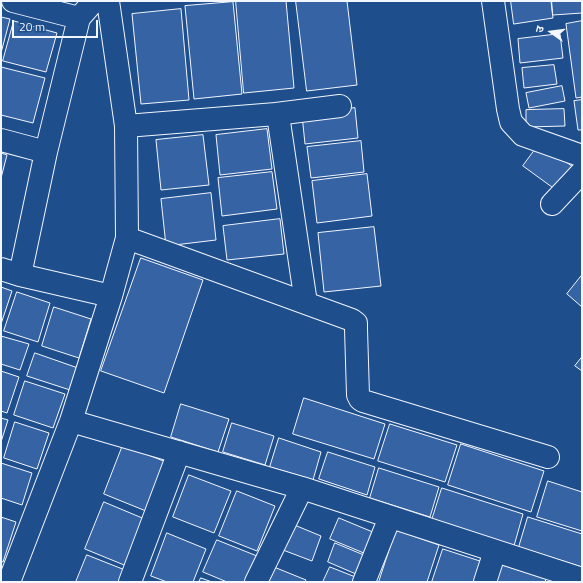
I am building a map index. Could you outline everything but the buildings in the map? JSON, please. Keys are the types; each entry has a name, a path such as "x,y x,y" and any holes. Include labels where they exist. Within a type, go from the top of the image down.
{"street":[{"path":"13,1 79,18"},
{"path":"94,1 79,18 46,152 11,272 111,296"},
{"path":"13,578 71,421 111,296 127,238 126,126 108,1"},
{"path":"493,1 511,122 523,135 582,169 552,204"},
{"path":"126,126 276,114 340,106"},
{"path":"276,114 279,117 306,303"},
{"path":"1,140 46,152"},
{"path":"127,238 352,320 356,324 358,395 363,401 548,457"},
{"path":"71,421 302,488 582,579"},
{"path":"130,582 179,452"},
{"path":"256,582 302,488"},
{"path":"364,582 390,517"},
{"path":"485,582 495,551"}]}
